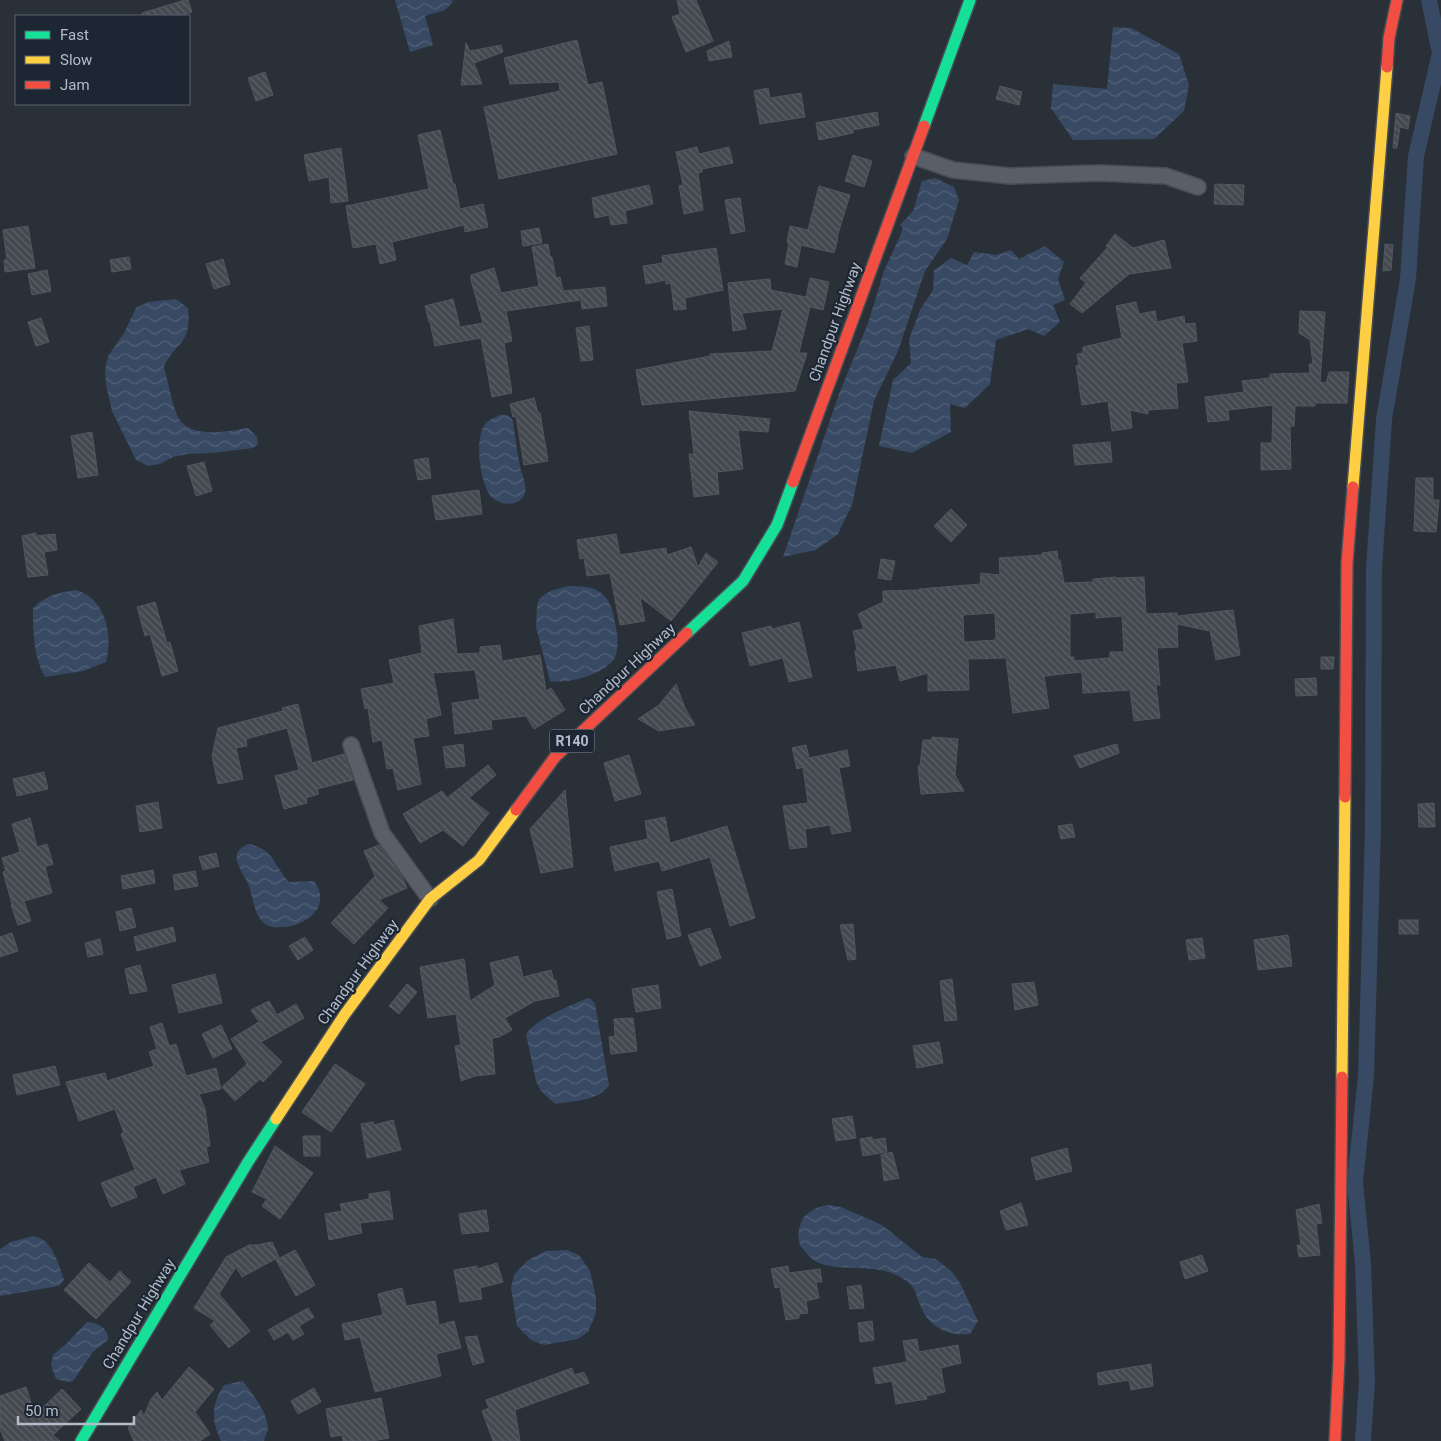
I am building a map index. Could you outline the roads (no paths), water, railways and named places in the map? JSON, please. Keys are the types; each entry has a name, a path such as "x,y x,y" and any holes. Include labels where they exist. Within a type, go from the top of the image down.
{"main road":[{"name":"Chandpur Highway","path":"81,1441 248,1162 345,1014 430,899 479,860 555,757 743,581 777,525 970,0"},
{"path":"1335,1441 1339,1359 1347,563 1389,38 1397,0"}],"street":[{"path":"913,156 953,170 1010,176 1100,173 1166,176 1198,187"},
{"path":"351,745 382,833 430,899"}],"water":[{"path":"395,0 452,0 453,2 445,10 425,16 433,45 410,52"},
{"path":"1113,27 1131,28 1179,54 1189,85 1184,111 1154,139 1073,140 1051,108 1053,84 1107,89"},
{"path":"935,178 954,187 959,200 947,239 925,271 898,351 874,401 852,505 838,534 816,550 783,557 839,394 868,323 884,271 903,229 900,225 913,211 922,181"},
{"path":"1045,246 1064,262 1058,279 1065,300 1053,305 1060,322 1044,336 1028,329 996,340 990,384 965,408 950,404 951,432 912,453 879,446 893,380 911,363 909,339 920,310 933,290 934,270 951,258 967,265 974,252 996,255 1011,250 1019,259"},
{"path":"176,299 188,308 188,329 182,342 164,367 178,417 191,429 200,431 220,432 248,428 257,437 258,444 253,448 187,454 173,457 160,464 148,466 136,460 112,411 106,385 105,370 108,356 124,333 136,308 148,302"},
{"path":"500,415 508,416 513,421 520,467 525,483 525,493 522,498 509,504 494,499 486,489 479,458 480,437 483,428 488,421"},
{"path":"568,586 580,586 597,590 608,600 617,632 617,652 609,665 594,674 575,680 550,681 536,627 537,606 539,599 545,594"},
{"path":"76,590 94,601 105,619 108,641 106,662 83,671 45,677 36,652 33,608 53,595"},
{"path":"248,844 263,849 289,882 314,881 319,890 319,906 309,918 293,925 278,927 266,925 262,921 258,916 249,886 240,869 237,858 241,848"},
{"path":"588,998 595,1004 609,1085 605,1090 592,1097 555,1104 541,1091 536,1081 526,1034 531,1028 546,1018"},
{"path":"828,1205 841,1207 882,1225 922,1257 936,1259 952,1272 960,1283 978,1321 970,1334 947,1332 934,1325 925,1314 912,1286 898,1276 877,1269 826,1265 811,1258 799,1243 798,1235 801,1224 804,1217 810,1212"},
{"path":"33,1236 40,1238 50,1247 57,1259 64,1280 60,1285 53,1287 0,1296 0,1249 11,1242"},
{"path":"567,1250 579,1255 590,1271 596,1298 596,1313 588,1332 578,1339 544,1345 531,1340 517,1326 511,1288 514,1275 528,1260 546,1251"},
{"path":"87,1322 95,1323 105,1329 108,1340 93,1352 73,1381 67,1382 56,1379 51,1365 53,1355"},
{"path":"243,1381 265,1416 268,1429 264,1441 221,1441 214,1419 217,1399 224,1385"}],"waterway":[{"path":"1363,1441 1367,1382 1363,1264 1355,1182 1366,1076 1373,828 1374,568 1384,419 1408,279 1416,156 1440,53 1429,0"}]}
